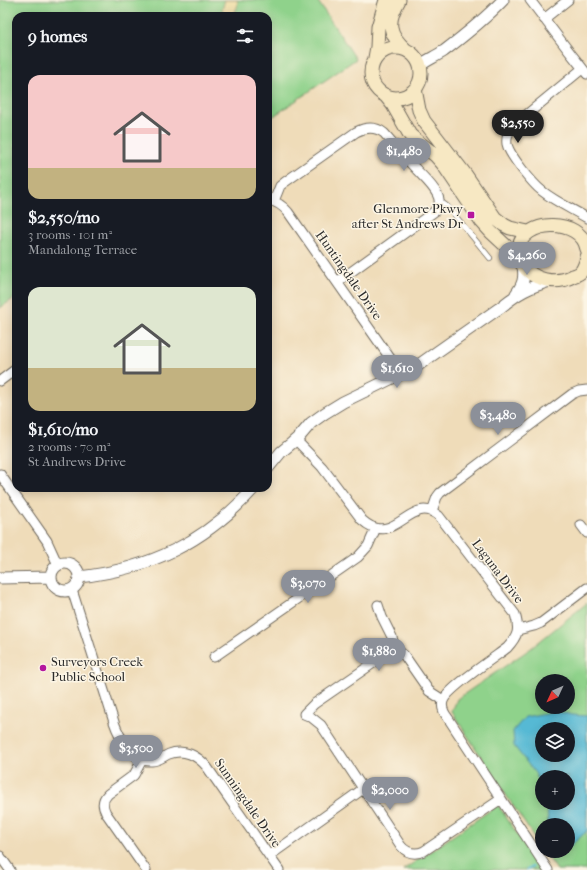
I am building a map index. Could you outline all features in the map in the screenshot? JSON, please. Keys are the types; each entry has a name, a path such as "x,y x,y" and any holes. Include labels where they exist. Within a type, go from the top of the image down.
{"main road":[{"path":"386,0 378,27 377,47 372,64 371,78 378,90 394,105 410,135 435,155 443,164 482,222 533,275 550,281 568,279 584,271 587,258"},
{"path":"385,96 397,98 404,97 415,89 421,78 420,65 417,59 398,43 394,37 391,27 392,13 399,0"},
{"path":"375,58 386,49 398,48 406,50"},
{"path":"415,89 419,110 424,121 465,174 495,218 510,228 528,232"},
{"path":"521,262 518,249 519,246 528,232 537,228 547,226 563,226 570,228 575,231 586,244"}],"street":[{"path":"420,65 462,37 486,17 503,0"},
{"path":"530,0 585,71 514,125 508,133 508,148 532,183 547,195 587,218"},
{"path":"544,20 568,0"},
{"path":"272,199 280,186 285,182 356,132 365,128 378,129 384,133 432,187 437,194 439,201 438,207 432,214 337,282"},
{"name":"Huntingdale Drive","path":"272,201 281,204 288,212 390,358 398,376"},
{"path":"514,296 523,283 524,278 521,262"},
{"path":"272,463 285,448 300,436 310,423 330,409 417,366 501,307 514,296 530,287 550,281"},
{"path":"0,381 12,373"},
{"path":"296,440 322,467 362,520 371,527 386,529 393,527 415,512 423,510 432,511 440,493 572,394 587,390"},
{"path":"0,474 12,491"},
{"path":"13,492 47,541 58,565"},
{"path":"79,577 127,569 161,557 194,539 217,523 250,492"},
{"name":"Laguna Drive","path":"432,511 442,519 515,614 518,622 518,630"},
{"path":"581,525 587,533"},
{"path":"214,657 359,556 368,546 376,528"},
{"path":"66,563 74,566 79,577 77,584 72,590 64,591 53,585 51,577 52,572 58,565 66,563"},
{"path":"0,578 51,577"},
{"path":"548,870 442,707 443,700 452,689 507,648 516,637 518,630 541,623 587,588"},
{"path":"72,590 115,726 133,754 142,760 134,775 105,797 101,807 146,870"},
{"path":"378,605 392,637 395,651"},
{"path":"443,700 427,689 404,655 395,651 388,653 320,700 304,714 311,717 321,725 406,851 415,853 424,851 501,799"},
{"name":"Sunningdale Drive","path":"142,760 154,761 170,753 177,752 189,753 199,758 207,767 279,870"},
{"path":"269,856 363,789"},
{"path":"0,856 10,870"}],"lane":[{"path":"439,201 448,207 490,258"}],"green space":[{"path":"0,0 317,0 356,59 272,117 272,12 12,12 12,300 0,308"},
{"path":"587,603 587,870 557,870 549,858 575,858 575,818 535,818 535,838 452,712 457,699 530,649"},
{"path":"498,805 541,870 403,870"}],"sand":[{"path":"225,0 237,0 238,6 236,12 223,12 222,10"}],"water":[{"path":"540,714 587,716 587,831 575,842 575,818 548,818 547,810 575,810 575,770 535,770 535,773 514,746 513,731 525,717"}],"waterway":[{"path":"527,870 532,867"}],"place":[{"name":"Glenmore Pkwy after St Andrews Dr","path":"471,215"},
{"name":"Surveyors Creek Public School","path":"43,668"}]}
